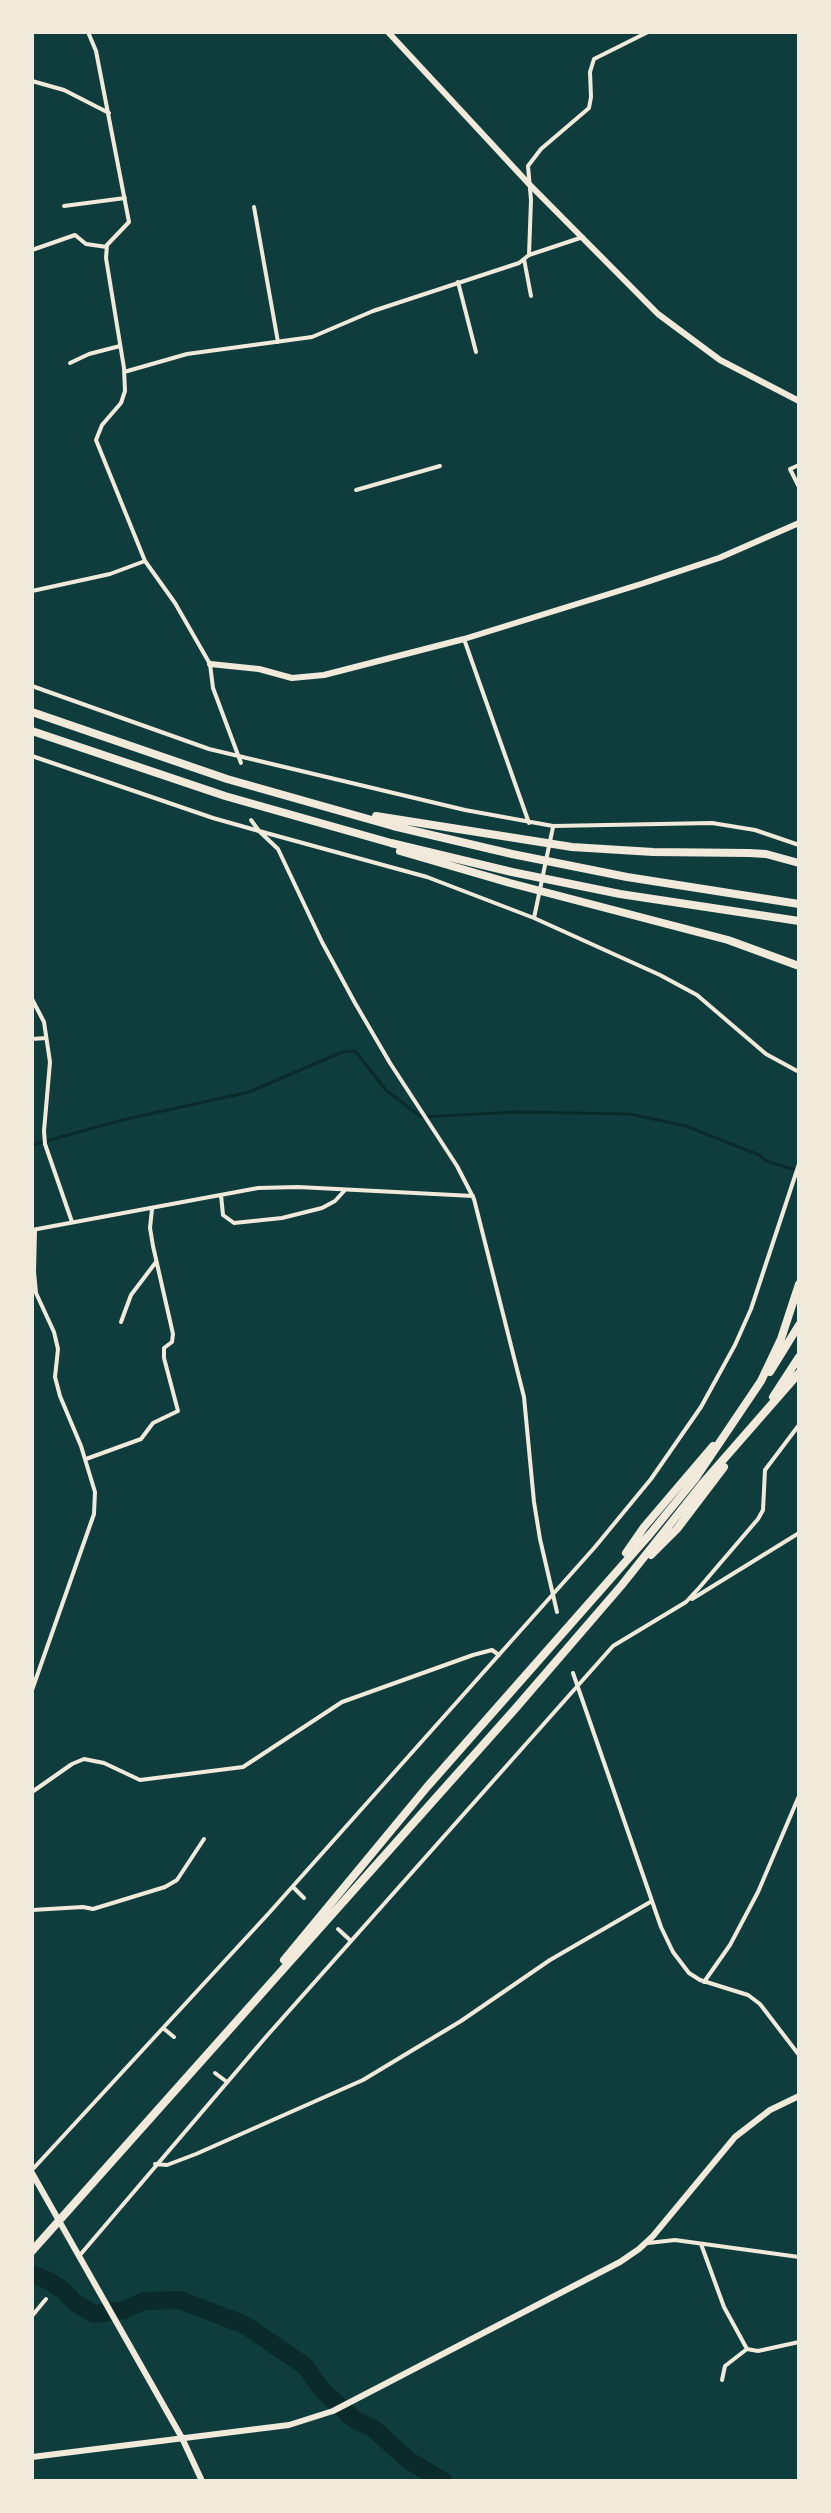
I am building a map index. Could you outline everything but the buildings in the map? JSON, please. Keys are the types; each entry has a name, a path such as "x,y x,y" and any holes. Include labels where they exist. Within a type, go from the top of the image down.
{"highway":[{"path":"32,712 201,770 328,808 512,854 713,892 799,904"},
{"path":"32,731 146,771 299,818 512,872 565,884 799,921"},
{"path":"328,808 572,847 766,854 799,863"},
{"path":"299,818 510,883 728,940 799,966"},
{"path":"737,1420 771,1361 799,1284"},
{"path":"194,2068 427,1787 695,1479 799,1325"},
{"path":"750,1430 799,1357"},
{"path":"32,2251 515,1709 621,1586 702,1484 799,1373"}],"street":[{"path":"88,32 96,51 129,222 107,247 106,258 125,391 121,403 102,425 96,440 145,561 175,603 210,664 213,688 241,763"},
{"path":"388,32 529,184 679,332 720,360 799,401"},
{"path":"529,255 528,166 589,108 590,72 594,59 648,32"},
{"path":"32,81 64,90 109,113"},
{"path":"64,206 125,198"},
{"path":"254,207 278,342"},
{"path":"32,250 75,235 86,244 107,247"},
{"path":"124,372 187,354 312,337 373,311 503,269 529,255 583,237"},
{"path":"524,259 531,296"},
{"path":"458,282 476,352"},
{"path":"70,363 89,354 120,346"},
{"path":"799,465 790,469 799,487"},
{"path":"356,490 440,466"},
{"path":"210,664 307,678 464,639 719,558 799,523"},
{"path":"32,591 110,574 145,561"},
{"path":"464,639 529,823"},
{"path":"32,686 209,749 529,823 553,826 712,823 755,830 799,845"},
{"path":"32,756 200,814 427,877 534,918 685,988 766,1054 799,1072"},
{"path":"251,820 278,849 355,1003 473,1196 524,1397 536,1515 557,1612"},
{"path":"534,918 553,826"},
{"path":"32,999 40,1010 50,1062 45,1144 72,1222"},
{"path":"32,1039 47,1038"},
{"path":"202,2481 182,2438 32,2172 293,1887 624,1514 701,1407 751,1309 799,1165"},
{"path":"32,1690 94,1514 95,1492 55,1377 58,1349 36,1293 34,1230 271,1188 473,1196"},
{"path":"221,1195 223,1215 234,1223 282,1218 322,1208 335,1201 345,1190"},
{"path":"86,1459 141,1439 153,1423 178,1411 164,1358 164,1348 172,1342 173,1334 150,1228 152,1209"},
{"path":"121,1322 131,1295 156,1262"},
{"path":"686,1602 758,1519 763,1510 765,1470 799,1425"},
{"path":"80,2255 155,2164 613,1646 799,1533"},
{"path":"32,1792 84,1759 104,1763 140,1780 243,1767 342,1702 473,1655 492,1650 499,1655"},
{"path":"573,1673 661,1927 680,1964 704,1982 748,1995 778,2026 799,2055"},
{"path":"704,1982 730,1945 758,1892 799,1796"},
{"path":"32,1910 93,1909 165,1887 177,1880 204,1839"},
{"path":"293,1887 304,1898"},
{"path":"155,2164 167,2165 196,2154 363,2080 461,2021 550,1960 652,1901"},
{"path":"338,1929 351,1941"},
{"path":"163,2028 174,2037"},
{"path":"215,2073 227,2082"},
{"path":"32,2457 289,2425 333,2411 620,2262 645,2243 735,2137 770,2110 799,2096"},
{"path":"645,2243 675,2240 799,2257"},
{"path":"701,2244 724,2307 747,2349"},
{"path":"32,2316 46,2299"},
{"path":"722,2380 725,2366 747,2349 758,2351 799,2342"}],"waterway":[{"path":"32,1145 122,1120 249,1092 342,1052 355,1051 386,1090 421,1117 516,1112 630,1114 686,1126 759,1155 766,1161 799,1171"},
{"path":"32,2274 49,2281 94,2314 124,2310 144,2301 180,2300 245,2325 305,2366 323,2391 355,2420 373,2428 408,2460 443,2481"}]}
